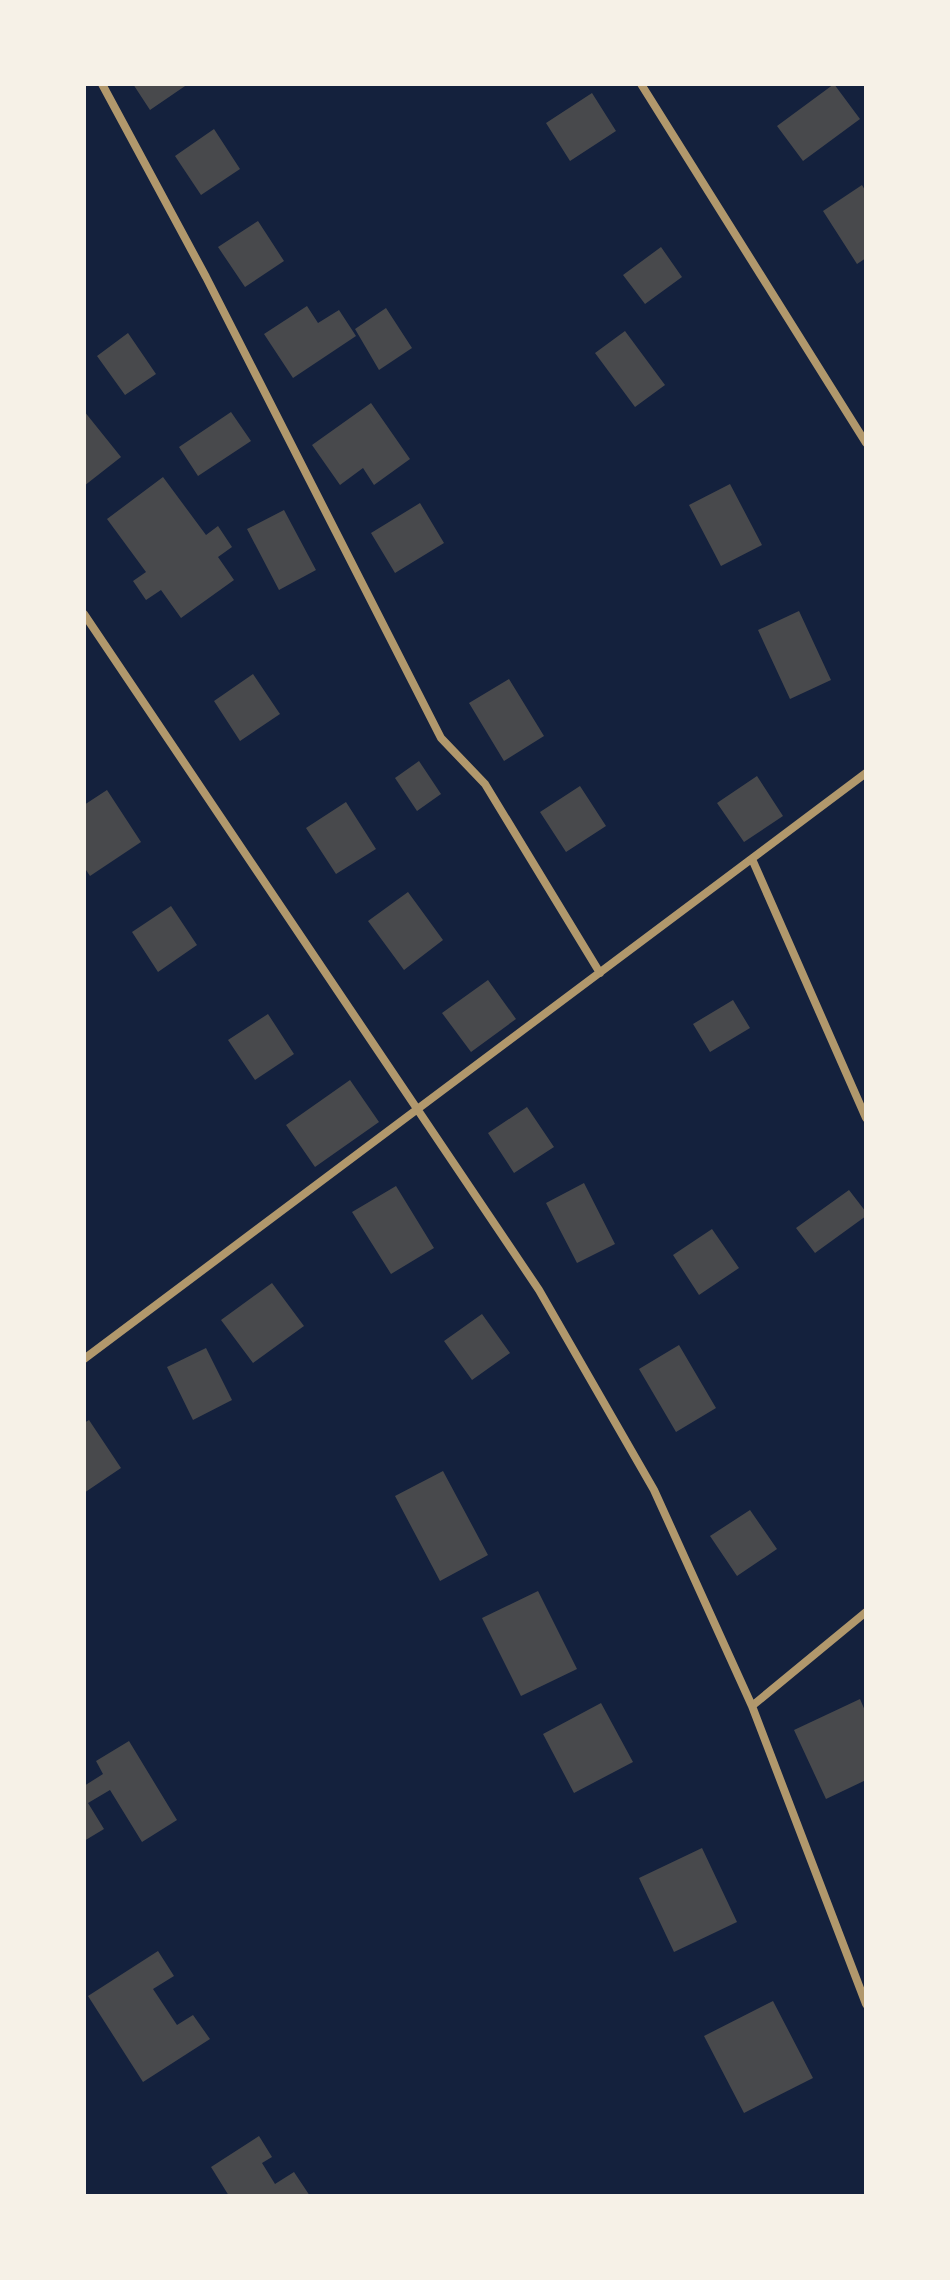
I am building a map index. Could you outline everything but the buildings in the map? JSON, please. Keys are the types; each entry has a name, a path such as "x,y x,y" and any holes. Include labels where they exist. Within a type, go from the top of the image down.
{"street":[{"path":"102,84 206,277 441,738 485,784 600,973"},
{"path":"641,84 866,443"},
{"path":"84,614 539,1290 654,1490 752,1706 866,2004"},
{"path":"84,1359 866,773"},
{"path":"752,859 866,1118"},
{"path":"752,1706 866,1612"}]}
